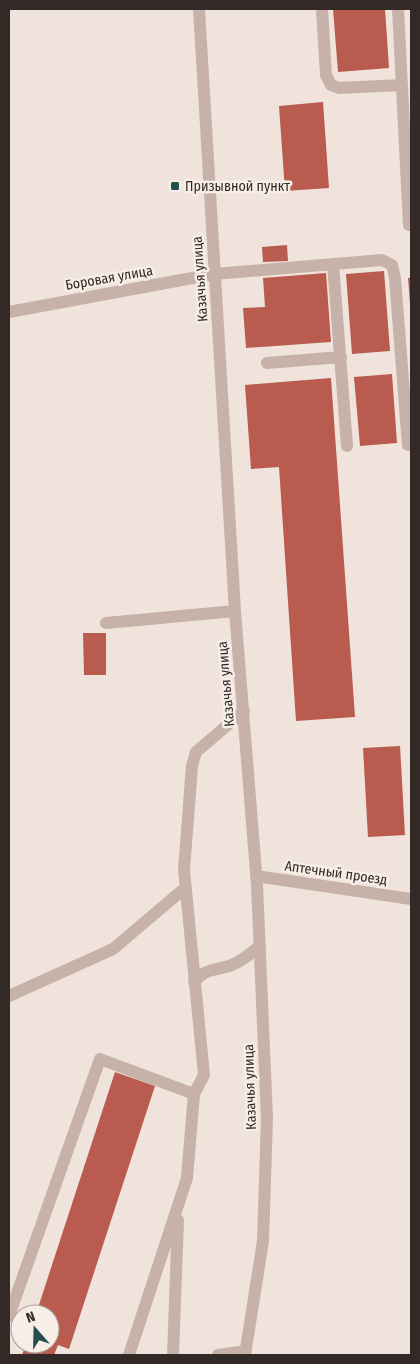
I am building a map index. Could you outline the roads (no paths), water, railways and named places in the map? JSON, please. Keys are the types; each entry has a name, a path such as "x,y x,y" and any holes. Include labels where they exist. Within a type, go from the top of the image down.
{"street":[{"name":"Казачья улица","path":"199,9 235,611 256,876 267,1118 263,1241 245,1353"},
{"path":"322,9 326,75 331,85 339,88 402,85"},
{"path":"398,9 406,46 402,85 409,225"},
{"name":"Боровая улица","path":"9,312 214,274 382,260 392,265 408,445"},
{"path":"333,264 348,446"},
{"path":"267,362 341,357"},
{"path":"106,623 235,611"},
{"path":"129,1355 187,1178 194,1094 204,1075 184,870 191,775 196,752 244,711"},
{"name":"Аптечный проезд","path":"256,876 411,899"},
{"path":"9,996 113,949 185,888"},
{"path":"194,982 201,975 212,969 229,966 243,959 260,946"},
{"path":"9,1316 100,1059 194,1094"},
{"path":"173,1355 178,1206"},
{"path":"218,1355 245,1353"}],"place":[{"name":"Призывной пункт","path":"175,186"}]}
